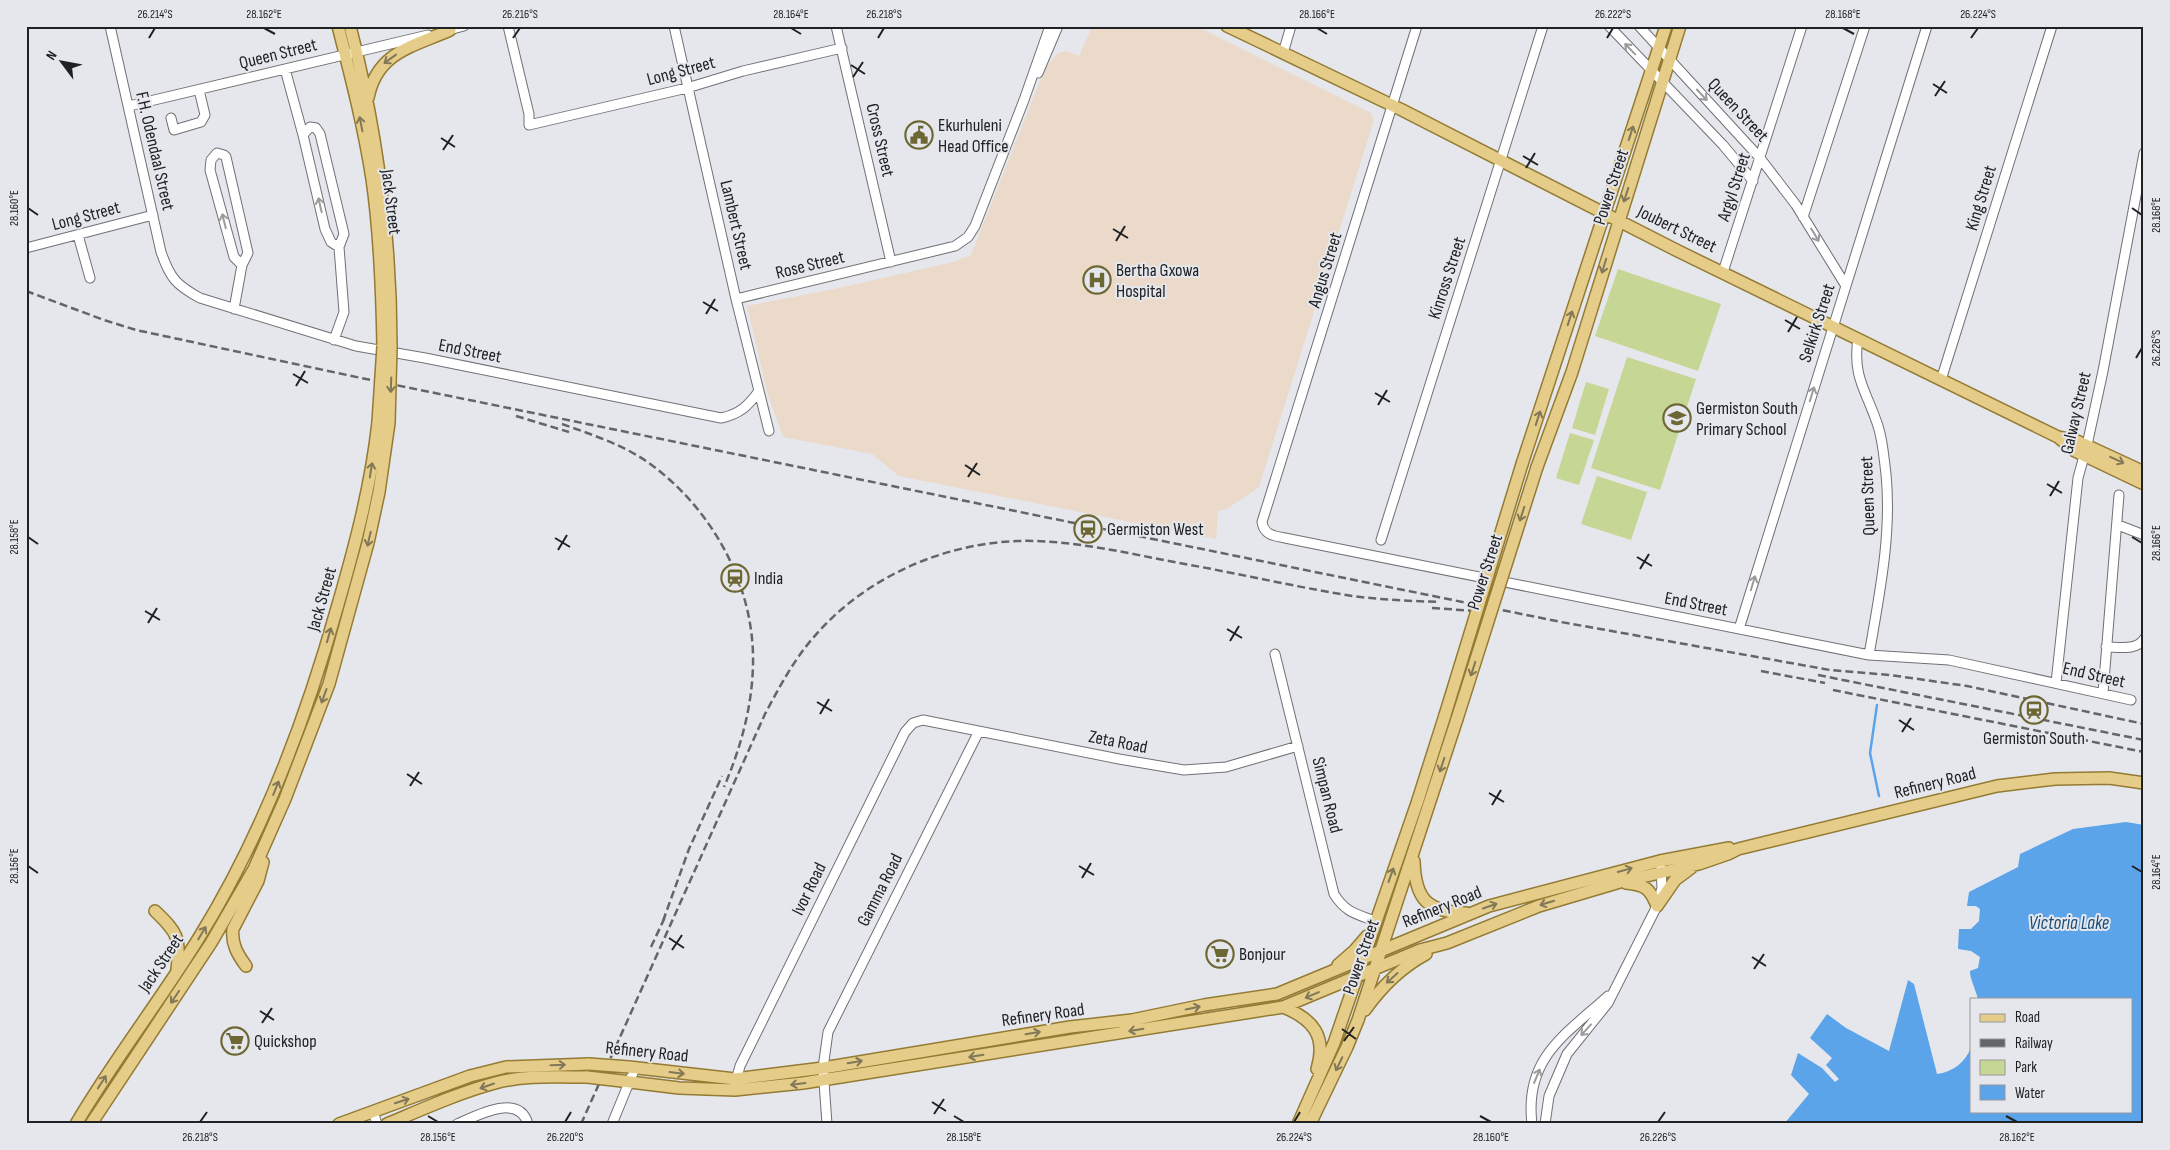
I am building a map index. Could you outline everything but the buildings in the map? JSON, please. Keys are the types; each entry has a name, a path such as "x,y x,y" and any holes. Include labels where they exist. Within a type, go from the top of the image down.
{"main road":[{"name":"Jack Street","path":"338,26 351,53 367,102 380,176 388,238 391,291 387,346"},
{"name":"Jack Street","path":"91,1124 211,943 254,869 310,738 329,684 368,543 383,423 392,385 372,178 357,104 350,26"},
{"name":"Joubert Street","path":"1227,26 1501,160 1676,250 2058,437 2075,451 2086,450 2144,472"},
{"name":"Power Street","path":"1298,1124 1334,1043 1417,803 1522,464 1666,26"},
{"name":"Power Street","path":"1310,1124 1358,1020 1389,929 1537,467 1572,372 1680,26"},
{"path":"367,102 375,73 385,62 400,52 450,30"},
{"name":"Joubert Street","path":"2086,450 2144,484"},
{"name":"Jack Street","path":"76,1124 200,936 242,862 274,794 317,679 357,539 374,490"},
{"name":"Refinery Road","path":"339,1124 470,1076 506,1067 589,1064 632,1067 735,1085 948,1047 1070,1027 1132,1020 1277,994 1471,913 1503,902 1661,866 1699,864 1738,849 1997,786 2055,779 2109,778 2144,783"},
{"path":"246,966 235,949 232,937 233,929 258,882 268,838"},
{"name":"Refinery Road","path":"387,1124 497,1082 544,1077 587,1078 626,1082 735,1085 824,1080 1283,1007 1420,950 1447,942 1539,906 1620,882 1697,853 1728,848 1738,849"},
{"path":"1413,854 1416,881 1424,900 1439,910 1471,913"},
{"path":"1657,906 1676,880 1699,864"},
{"path":"1620,882 1647,888 1654,897 1657,906"},
{"path":"155,911 172,927 177,937 180,948 177,971"},
{"path":"1327,973 1354,951 1373,926"},
{"path":"1358,1020 1379,990 1398,972 1447,942"},
{"path":"1283,1007 1300,1014 1306,1019 1312,1025 1320,1040 1320,1057 1304,1112"},
{"path":"1070,1027 1071,1040"},
{"path":"1005,1038 1008,1050"},
{"path":"948,1047 949,1060"},
{"path":"506,1067 508,1081"}],"street":[{"name":"F.H. Odendaal Street","path":"110,26 161,252 174,280"},
{"name":"Queen Street","path":"129,106 464,26"},
{"name":"Long Street","path":"508,26 532,124 687,88 743,71 842,48"},
{"name":"Lambert Street","path":"674,26 736,299 769,431"},
{"name":"Cross Street","path":"836,26 891,262"},
{"path":"1024,100 1050,26"},
{"path":"1024,100 1047,56 1058,26"},
{"path":"1283,54 1291,26"},
{"name":"Angus Street","path":"1262,522 1417,26"},
{"name":"Kinross Street","path":"1381,540 1543,26"},
{"path":"1609,26 1652,71"},
{"path":"1639,26 1660,48"},
{"name":"Argyl Street","path":"1723,272 1802,26"},
{"path":"1804,217 1865,26"},
{"name":"Selkirk Street","path":"1739,630 1927,26"},
{"name":"King Street","path":"1941,380 2052,26"},
{"name":"Queen Street","path":"1660,48 1760,158 1804,217 1846,286"},
{"path":"284,69 303,135 326,229 331,242 339,247"},
{"name":"Queen Street","path":"1652,71 1723,145 1753,181"},
{"path":"171,118 174,130 178,131 201,122 205,115 199,90"},
{"name":"Rose Street","path":"736,299 955,246 968,238 975,226 1024,100"},
{"path":"303,135 310,127 316,128 320,134 344,234 339,247 344,312 334,340"},
{"path":"234,309 242,265 248,253 226,158 224,154 217,153 211,160 210,170 234,257 242,265"},
{"name":"Galway Street","path":"2056,683 2078,478 2086,450 2144,154"},
{"name":"Long Street","path":"26,248 153,215"},
{"path":"78,234 90,278"},
{"name":"End Street","path":"174,280 180,286 200,298 356,346 435,360 721,418 738,413 746,408 759,391"},
{"name":"Queen Street","path":"1858,339 1856,359 1858,377 1879,427 1886,475 1888,520 1869,655"},
{"path":"2103,693 2119,495"},
{"name":"End Street","path":"1262,522 1266,532 1285,538 1869,655 1949,660 2131,700"},
{"path":"2118,525 2144,535"},
{"path":"2106,647 2135,647 2141,644 2144,639"},
{"name":"Simpan Road","path":"1275,654 1334,894 1346,909 1373,926"},
{"name":"Ivor Road","path":"735,1085 905,732 918,720 931,721"},
{"name":"Zeta Road","path":"931,721 1119,759 1184,770 1226,767 1298,746"},
{"name":"Gamma Road","path":"827,1124 823,1068 826,1038 836,1014 979,731"},
{"path":"1546,1124 1549,1096 1565,1059 1578,1038 1608,1003 1657,906 1662,888 1661,866"},
{"path":"1532,1124 1531,1091 1550,1051 1567,1031 1614,991"},
{"path":"1550,1051 1565,1059"},
{"path":"612,1124 632,1067"},
{"path":"457,1124 503,1108 519,1111 525,1116 528,1124"},
{"path":"373,1111 377,1124"}],"shaded area":[{"name":"Bertha Gxowa Hospital","path":"1086,26 1196,26 1371,113 1374,120 1259,487 1227,509 1218,511 1216,539 899,476 872,454 783,437 768,395 747,306 839,288 953,262 971,255 1045,68 1058,53 1067,51 1079,56 1091,29"}],"green space":[{"path":"1618,269 1721,304 1698,371 1595,336"},
{"path":"1627,357 1696,379 1660,490 1591,468"},
{"path":"1586,382 1609,389 1595,435 1572,428"},
{"path":"1570,433 1594,440 1579,485 1556,478"},
{"path":"1597,476 1647,492 1631,540 1581,524"}],"water":[{"name":"Victoria Lake","path":"2126,822 2144,825 2144,1124 1784,1124 1809,1094 1791,1075 1798,1053 1822,1068 1835,1082 1839,1079 1826,1065 1832,1058 1810,1038 1827,1014 1846,1028 1889,1051 1908,980 1914,984 1937,1074 1953,1069 1962,1062 1970,1050 1970,1112 2132,1112 2132,998 1978,998 1970,971 1978,968 1980,957 1971,951 1958,949 1959,929 1971,929 1979,921 1980,909 1976,906 1967,906 1969,892 2018,867 2020,854 2073,829"}],"waterway":[{"path":"1877,705 1870,753 1879,796"}],"railway":[{"path":"26,291 136,330 366,379 1561,622 1830,670 1890,675 1967,686 2144,724"},
{"path":"516,416 569,432"},
{"path":"562,424 626,449 646,461 668,479 689,499 707,521 735,571 744,598 750,626 753,671 746,722 724,787"},
{"path":"581,1124 765,714 776,694 793,665 813,638 835,615 859,595 886,578 914,564 944,553 975,546 1037,541 1108,549 1353,596 1440,602"},
{"path":"1432,608 1476,611"},
{"path":"1761,671 1825,683"},
{"path":"1818,675 2144,740"},
{"path":"1833,690 2144,752"},
{"path":"663,921 689,849 722,776"},
{"path":"651,947 666,915"}],"place":[{"name":"Ekurhuleni Head Office","path":"919,135"},
{"name":"Bertha Gxowa Hospital","path":"1097,280"},
{"name":"Germiston South Primary School","path":"1677,418"},
{"name":"Germiston West","path":"1088,529"},
{"name":"India","path":"735,578"},
{"name":"Germiston South","path":"2034,710"},
{"name":"Bonjour","path":"1220,954"},
{"name":"Quickshop","path":"235,1041"}]}
